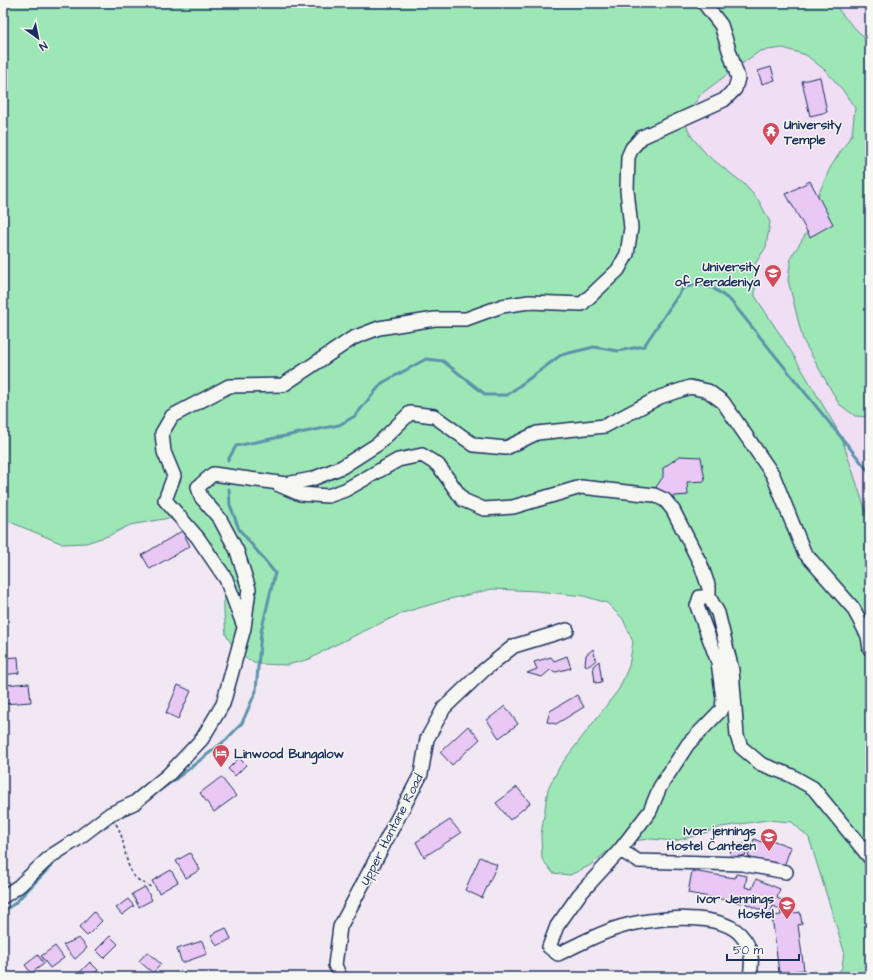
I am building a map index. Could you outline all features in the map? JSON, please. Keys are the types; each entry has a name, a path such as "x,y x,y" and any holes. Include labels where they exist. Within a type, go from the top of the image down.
{"street":[{"path":"244,628 226,579 198,538 165,500 174,476 164,452 162,433 172,416 229,386 283,385 353,338 379,328 435,319 466,319 502,306 529,302 582,304 618,270 627,254 631,228 627,190 628,156 632,148 642,137 724,100 734,90 738,78 721,25 704,3"},
{"path":"3,897 19,886 51,856 76,840 110,814 134,803 168,775 202,739 223,704 244,628 249,590 237,551 220,519 201,497 198,487 213,474 286,484 312,479 342,467 378,444 410,413 434,416 474,445 506,448 537,433 605,426 660,397 690,387 708,391 723,402 773,475 804,552 853,608 868,636 870,649"},
{"path":"272,482 300,494 328,496 345,490 398,460 422,455 438,465 463,500 484,509 513,507 581,487 654,495 665,500 673,510 701,564 709,597 718,614 732,670 737,736 741,747 761,764 790,775 813,788 870,858"},
{"path":"709,597 700,597 697,606 718,662 723,700 722,709 688,744 660,787 650,811 620,850 579,895 557,926 549,947 558,954 619,927 647,921 683,918 716,921 737,931 745,939 752,958 750,977"},
{"name":"Upper Hantane Road","path":"340,977 335,965 340,927 421,774 427,739 444,708 484,670 514,646 567,630"},
{"path":"620,850 638,861 742,864 786,872"}],"path":[{"path":"118,827 128,866 135,878 153,888"}],"shaded area":[{"path":"834,3 870,3 870,42 841,14"},
{"name":"University of Peradeniya","path":"783,48 806,55 825,70 842,89 855,108 852,134 829,168 819,193 815,216 791,257 803,340 839,404 855,416 870,417 870,524 841,436 794,356 755,296 755,264 766,247 770,222 759,201 744,184 707,155 692,137 683,119 701,94 740,65 760,51"}],"green space":[{"path":"3,3 834,3 850,24 870,42 870,251 868,253 870,272 870,417 855,416 839,404 803,340 788,280 791,257 815,216 819,193 830,168 852,134 855,108 842,89 825,70 806,55 783,48 760,51 740,65 701,94 683,119 692,137 707,155 744,184 759,201 770,222 766,247 755,264 755,296 794,356 841,436 870,524 870,977 834,977 842,968 844,951 809,838 792,822 767,820 721,827 699,835 674,841 652,839 630,841 608,851 589,866 570,875 553,873 542,859 541,835 548,789 560,766 619,689 629,666 633,642 623,619 607,603 584,596 537,591 492,589 446,600 402,613 331,647 310,659 287,665 259,664 238,655 226,635 224,587 221,564 212,543 169,518 130,525 108,536 86,543 63,544 3,519"}],"building":[{"path":"771,67 775,80 762,84 758,71"},
{"path":"820,77 827,112 810,116 802,81"},
{"path":"810,181 833,224 810,237 786,194"},
{"path":"680,456 701,457 705,481 687,482 688,495 664,497 656,487 663,477 663,468"},
{"path":"182,531 190,546 150,569 142,555"},
{"path":"593,649 596,660 589,666 585,665 586,655"},
{"path":"567,656 571,668 556,672 550,670 542,677 527,673 537,669 534,662 551,657 554,661"},
{"path":"18,657 19,673 3,675 3,658"},
{"path":"599,661 602,682 595,683 593,666"},
{"path":"29,683 31,702 3,704 3,685"},
{"path":"178,685 191,691 178,719 166,713"},
{"path":"577,695 584,707 556,724 547,722 550,711"},
{"path":"505,706 518,724 499,738 487,720"},
{"path":"468,726 480,739 452,765 440,752"},
{"path":"239,758 246,765 235,776 228,769"},
{"path":"221,777 236,796 214,812 200,793"},
{"path":"517,787 530,803 510,820 496,803"},
{"path":"450,820 461,833 424,857 416,842"},
{"name":"Ivor jennings Hostel Canteen","path":"763,837 791,847 783,869 748,857 754,839 761,842"},
{"name":"Ivor jennings Hostel Canteen","path":"744,844 746,855 731,858 730,846"},
{"path":"190,853 200,870 186,878 176,861"},
{"path":"480,857 497,865 482,898 465,890"},
{"path":"171,870 178,882 159,893 152,881"},
{"name":"Ivor Jennings Hostel","path":"692,871 735,878 736,874 747,876 745,887 752,889 756,879 780,889 777,898 788,903 790,914 800,912 802,924 798,925 804,970 779,973 772,916 781,915 780,909 773,906 770,914 746,904 749,896 744,896 742,903 688,893"},
{"path":"145,887 152,900 139,907 132,894"},
{"path":"128,899 134,906 122,915 116,908"},
{"path":"94,912 102,921 87,936 79,928"},
{"path":"226,928 231,939 217,946 211,935"},
{"path":"110,936 118,944 104,958 96,950"},
{"path":"79,938 87,948 75,959 63,945"},
{"path":"202,941 207,954 182,963 177,949"},
{"path":"55,946 64,958 50,968 41,956"},
{"path":"147,952 161,964 153,973 139,961"},
{"path":"38,955 44,964 31,973 25,965"},
{"path":"90,962 98,970 91,977 76,976"}],"waterway":[{"path":"228,460 236,446 339,425 355,416 382,383 426,359 443,361 486,395 507,395 561,355 594,347 618,351 644,346 683,288 698,284 713,288 731,301 870,473"},
{"path":"160,790 226,740 242,723 256,691 261,632 275,573 239,529 230,505 229,489"},
{"path":"100,830 122,815"},
{"path":"3,911 14,904 58,859"}],"place":[{"name":"University Temple","path":"771,146"},
{"name":"University of Peradeniya","path":"773,288"},
{"name":"Linwood Bungalow","path":"221,768"},
{"name":"Ivor jennings Hostel Canteen","path":"769,852"},
{"name":"Ivor Jennings Hostel","path":"787,920"}]}
